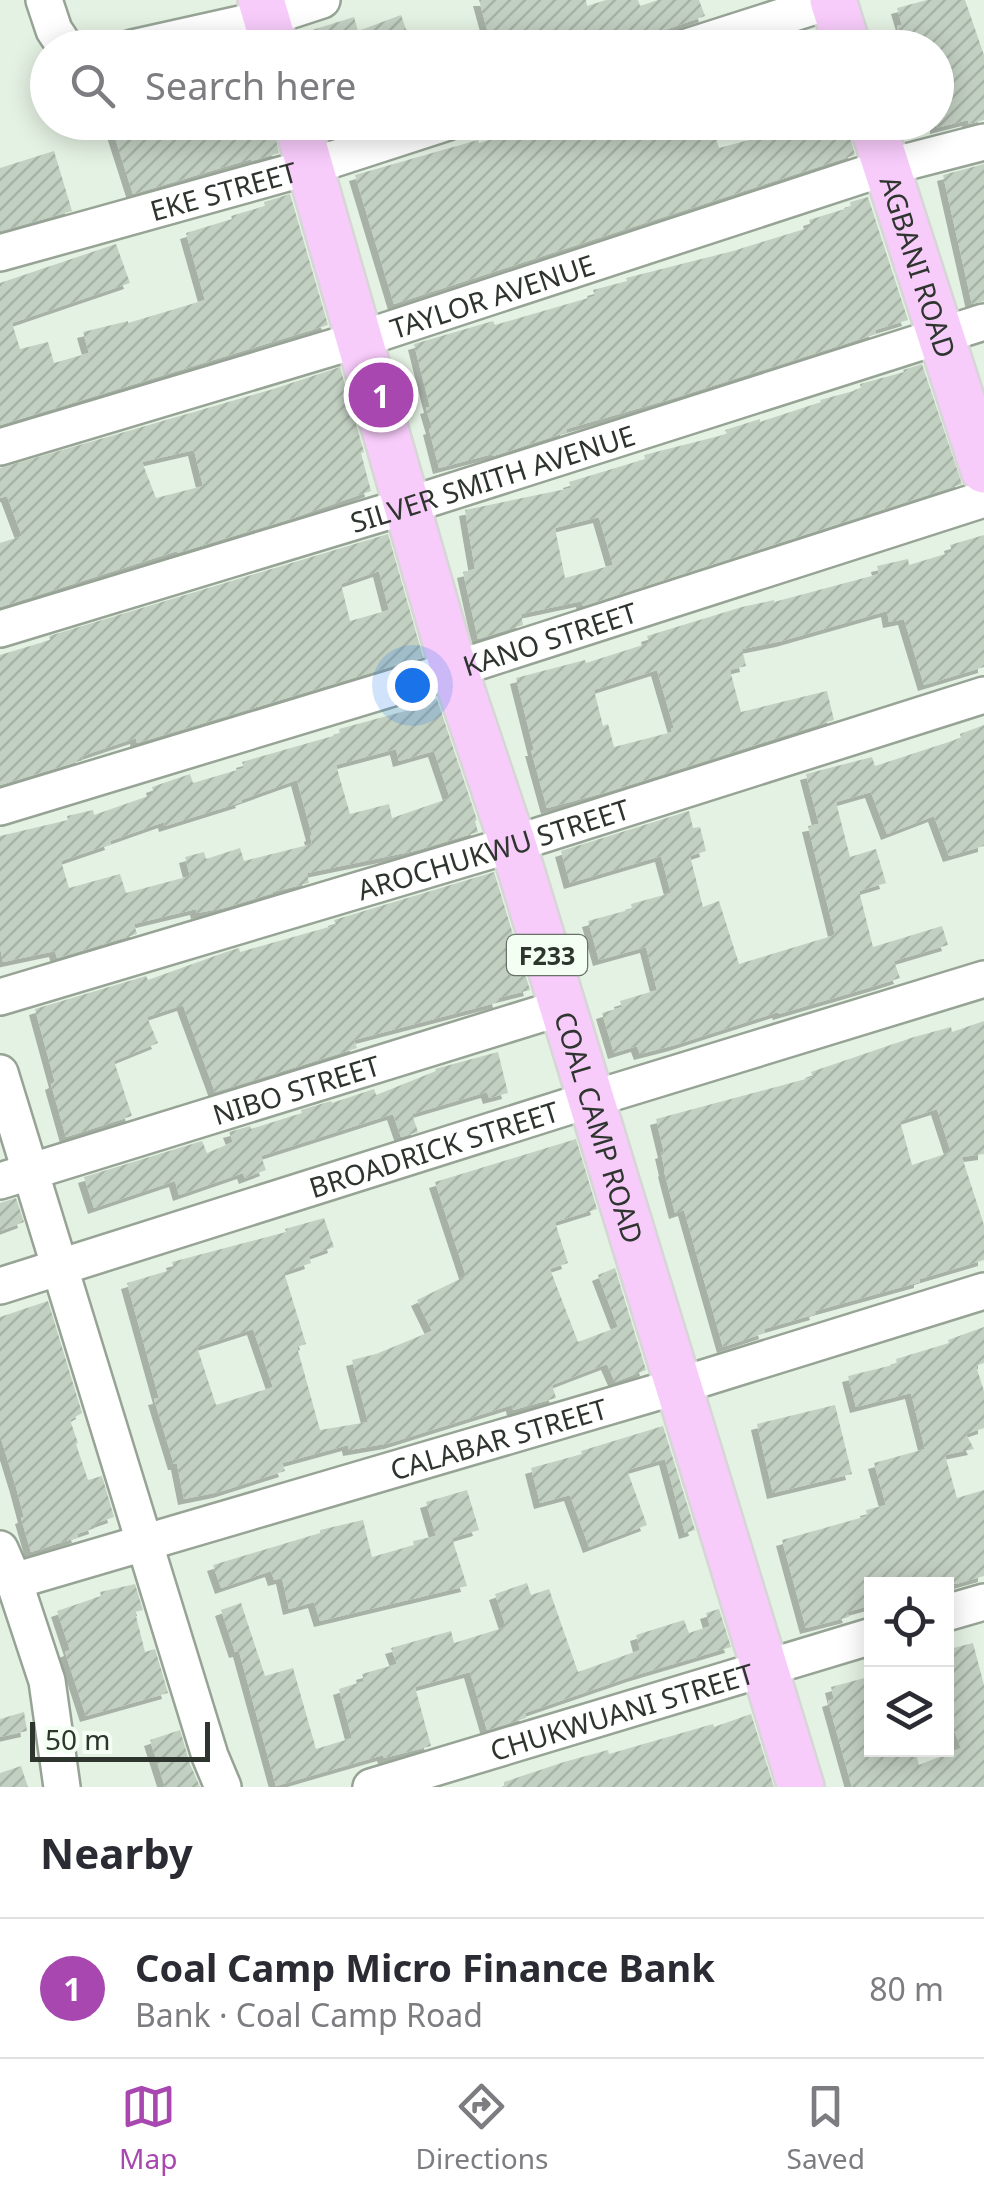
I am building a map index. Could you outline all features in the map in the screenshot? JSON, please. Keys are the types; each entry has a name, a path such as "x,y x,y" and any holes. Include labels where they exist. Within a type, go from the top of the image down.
{"main road":[{"path":"833,0 842,30"},
{"name":"COAL CAMP ROAD","path":"301,140 455,669 592,1098 801,1787"},
{"name":"AGBANI ROAD","path":"878,140 984,470"}],"street":[{"path":"44,0 54,30"},
{"path":"226,30 268,22 322,0"},
{"path":"740,30 833,0"},
{"name":"EKE STREET","path":"0,254 391,140"},
{"name":"TAYLOR AVENUE","path":"0,447 361,340 887,167 984,142"},
{"name":"SILVER SMITH AVENUE","path":"0,629 406,506 984,322"},
{"name":"KANO STREET","path":"0,807 455,669 984,499"},
{"name":"AROCHUKWU STREET","path":"0,997 513,844 984,696"},
{"name":"BROADRICK STREET","path":"0,1286 592,1098 984,979"},
{"name":"NIBO STREET","path":"16,1177 562,1007"},
{"path":"0,1073 16,1177 61,1266 210,1756 223,1787"},
{"name":"CALABAR STREET","path":"14,1581 678,1386 984,1291"},
{"path":"0,1548 47,1681 62,1787"},
{"path":"954,1611 984,1602"},
{"name":"CHUKWUANI STREET","path":"371,1787 864,1638"}],"building":[{"path":"479,0 586,0 587,6 606,0 638,0 640,6 658,0 699,0 705,16 665,30 487,30"},
{"path":"927,0 965,0 984,55 984,120 954,124 954,30 898,30 897,26 902,25 897,8"},
{"path":"401,15 406,30 361,30"},
{"path":"354,17 358,30 312,30"},
{"path":"116,140 276,140 279,153 133,194"},
{"path":"478,140 717,140 719,148 749,140 851,140 855,155 394,304 355,175"},
{"path":"54,151 72,211 0,231 0,168"},
{"path":"984,164 984,301 972,304 943,175"},
{"path":"290,194 328,325 0,425 0,283 116,244 130,283 12,323 20,349 48,342 54,363 89,353 83,332 205,300 186,233 232,219 231,216"},
{"path":"868,197 908,320 875,330 876,334 566,429 567,432 493,456 439,468 429,429 432,428 426,408 430,407 414,344 595,296 593,290 627,281 626,278 811,227 809,220 851,207 850,202"},
{"path":"922,364 962,484 583,606 582,601 521,614 523,625 478,639 463,572 475,569 465,510 571,488 569,482 645,459 644,455 727,434 725,430 861,389 860,384","holes":["599,517 613,565 565,578 555,528"]},
{"path":"340,367 371,491 0,607 0,543 22,536 7,496 0,498 0,468","holes":["194,450 203,486 156,498 142,462"]},
{"path":"388,534 423,657 137,743 136,738 82,756 83,760 0,785 0,655 50,640 49,636","holes":["379,571 389,610 350,621 341,584"]},
{"path":"984,535 984,667 924,685 904,619 889,622 887,611 742,649 746,666 730,670 741,712 827,691 834,720 547,808 516,678 585,660 586,663 649,643 647,636 742,607 879,574 877,566 908,559 909,565 952,552 950,545","holes":["657,670 672,732 614,747 608,724 603,726 594,690"]},
{"path":"437,699 478,832 414,851 307,873 309,883 224,908 197,913 196,909 134,924 137,934 57,958 55,951 3,962 0,836 93,810 94,815 154,794 152,787 190,774 193,783 244,768 242,762 340,734 339,729","holes":["396,749 399,761 434,751 450,798 392,818 389,804 350,814 336,765","297,780 312,844 244,861 240,848 206,859 204,852 185,857 190,876 126,893 120,874 69,888 61,861 164,822 165,826 242,802"]},
{"path":"984,725 984,846 949,856 934,816 887,834 871,792 836,802 850,857 876,849 886,883 859,891 873,947 942,926 948,945 894,961 900,978 675,1045 640,1054 637,1046 614,1053 602,1013 622,1007 620,1001 657,990 646,947 599,960 588,921 671,893 661,856 570,883 561,851 689,811 693,828 700,827 706,851 690,856 703,907 719,901 739,964 835,935 808,826 819,824 806,774 872,757 875,766 961,738 960,734"},
{"path":"494,872 530,990 498,998 499,1002 354,1040 357,1048 215,1092 183,1005 147,1017 158,1043 114,1061 132,1116 66,1137 35,1009 146,976 148,980 239,948 240,952 336,925 334,920"},
{"path":"984,1021 984,1154 962,1157 984,1225 984,1260 815,1311 816,1314 764,1329 765,1333 723,1347 684,1210 675,1213 656,1119 813,1077 811,1072 914,1037 951,1027 952,1032","holes":["937,1109 951,1152 912,1165 900,1121"]},
{"path":"498,1052 508,1093 489,1098 487,1092 412,1114 418,1132 401,1137 393,1114 261,1156 266,1170 245,1178 243,1173 179,1195 175,1181 94,1208 84,1177 202,1141 207,1153 233,1142 229,1132 250,1126 251,1129 374,1089 376,1095 435,1069"},
{"path":"576,1139 597,1209 555,1222 568,1263 550,1269 578,1342 618,1327 598,1275 615,1268 646,1370 615,1382 607,1364 552,1385 556,1398 513,1410 512,1405 390,1443 349,1450 348,1445 282,1463 285,1471 184,1499 177,1464 154,1399 159,1398 127,1283 174,1269 172,1262 324,1218 334,1247 309,1256 311,1263 284,1272 306,1344 297,1347 320,1430 368,1422 352,1360 432,1331 417,1300 466,1276 435,1182","holes":["253,1329 273,1387 216,1405 197,1347"]},
{"path":"16,1198 24,1222 0,1231 0,1203"},
{"path":"48,1301 82,1413 70,1420 76,1444 88,1480 102,1476 114,1517 94,1524 95,1528 77,1534 78,1537 31,1552 0,1435 0,1317"},
{"path":"984,1327 984,1363 976,1366 984,1391 984,1428 966,1434 974,1449 945,1455 957,1498 984,1490 984,1576 956,1584 954,1577 864,1577 864,1607 847,1612 849,1617 806,1628 782,1540 867,1516 866,1510 886,1505 874,1463 925,1449 911,1393 856,1407 848,1376 897,1364 896,1359 949,1343 948,1340"},
{"path":"835,1405 852,1474 773,1493 757,1424"},
{"path":"663,1426 695,1530 685,1533 665,1459 627,1470 647,1525 589,1547 570,1495 540,1503 531,1468"},
{"path":"467,1490 479,1530 452,1538 467,1586 320,1621 314,1602 289,1609 282,1578 274,1580 271,1571 221,1588 213,1565 363,1520 372,1557 414,1545 413,1541 436,1536 426,1502"},
{"path":"527,1583 531,1595 549,1589 578,1672 640,1650 636,1635 684,1620 689,1633 710,1626 706,1613 719,1609 731,1647 633,1676 487,1730 470,1672 415,1687 431,1746 384,1758 383,1755 276,1786 239,1651 235,1652 221,1610 241,1603 265,1676 293,1668 316,1749 352,1738 339,1689 364,1681 362,1674 397,1664 391,1648 451,1631 454,1643 506,1627 495,1594"},
{"path":"135,1584 143,1610 135,1612 145,1652 155,1649 168,1693 86,1716 65,1652 70,1650 57,1611 101,1596 100,1592"},
{"path":"973,1643 984,1685 984,1787 852,1787 828,1701 834,1699 831,1687 864,1678 864,1757 917,1757 919,1765 939,1757 954,1757 954,1751 961,1748 954,1730 954,1648"},
{"path":"24,1712 27,1731 0,1737 0,1719"},
{"path":"751,1714 774,1787 504,1787 504,1782 564,1762 608,1750 609,1754"},
{"path":"180,1730 200,1787 165,1787 150,1740"},
{"path":"21,1766 28,1787 0,1787 0,1773"}],"place":[{"name":"Coal Camp Micro Finance Bank","path":"381,395"}]}
